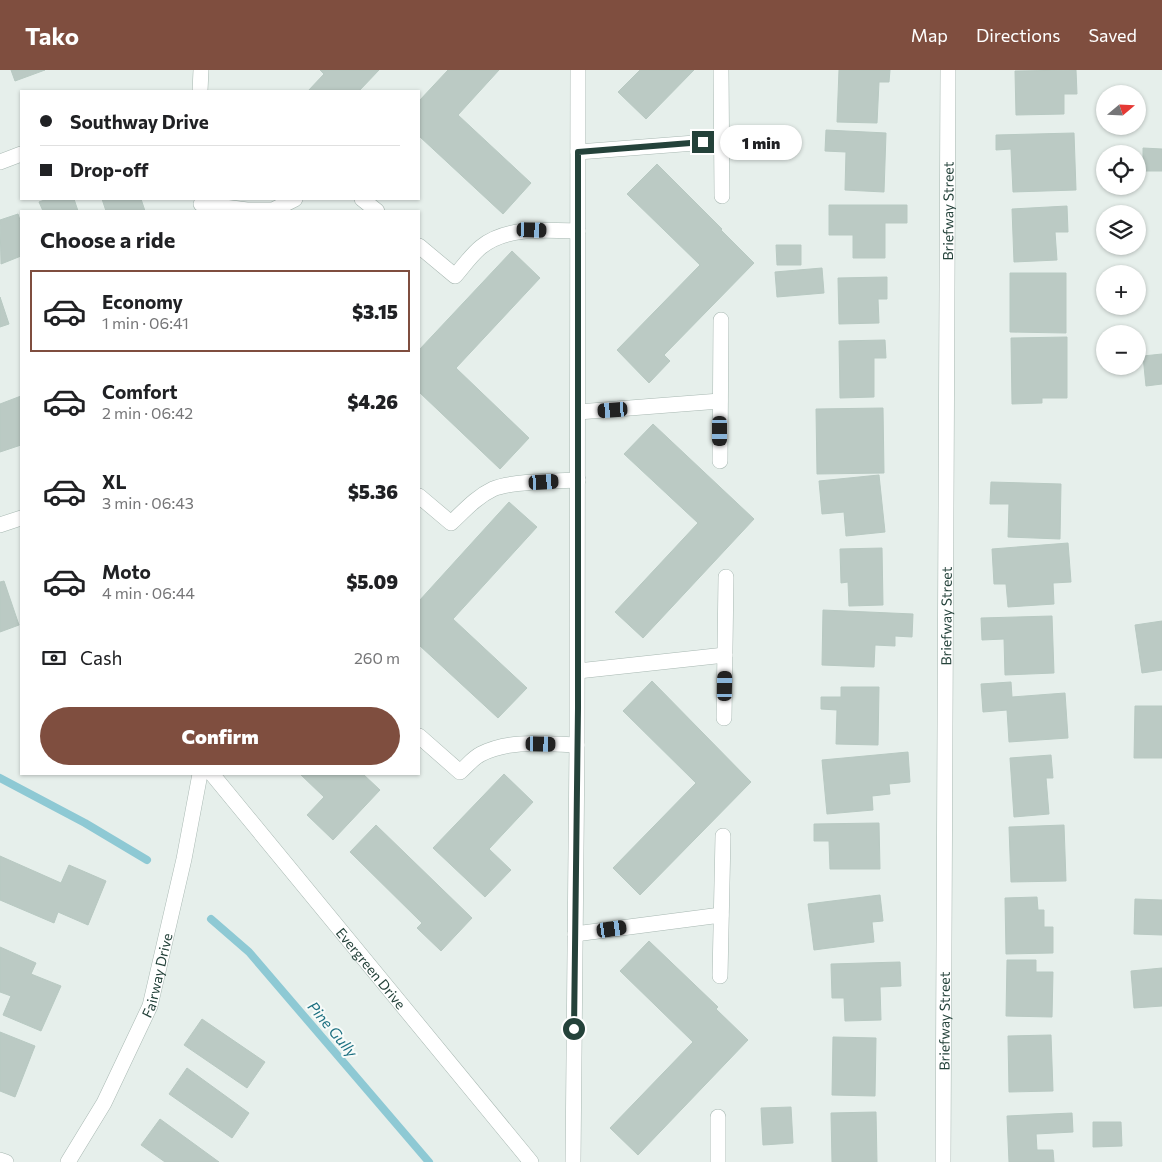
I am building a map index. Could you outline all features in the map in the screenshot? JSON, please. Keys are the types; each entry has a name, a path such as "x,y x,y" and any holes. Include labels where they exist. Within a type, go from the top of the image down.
{"street":[{"path":"198,90 201,70"},
{"path":"573,1162 578,671 578,70"},
{"path":"721,70 722,196"},
{"name":"Briefway Street","path":"943,1162 948,70"},
{"path":"578,152 721,140"},
{"path":"0,162 20,154"},
{"path":"201,205 247,210 273,210 293,200"},
{"path":"363,200 376,210"},
{"path":"420,247 454,276 481,247 502,236 532,230 578,231"},
{"path":"720,461 722,320"},
{"path":"578,412 720,401"},
{"path":"420,497 450,523 478,498 495,488 528,483 578,480"},
{"path":"0,525 20,518"},
{"path":"724,718 726,577"},
{"path":"578,671 725,655"},
{"path":"420,737 460,772 480,755 497,748 523,744 577,745"},
{"name":"Fairway Drive","path":"68,1162 104,1102 150,1006 184,859 200,775"},
{"name":"Evergreen Drive","path":"213,775 531,1162"},
{"path":"720,976 723,836"},
{"path":"575,934 721,915"},
{"path":"718,1117 718,1162"},
{"path":"0,1160 6,1162"}],"building":[{"path":"11,70 45,70 15,81"},
{"path":"320,70 379,70 360,90 309,90 324,74"},
{"path":"448,70 499,70 458,115 531,183 503,214 420,137 420,100"},
{"path":"640,70 694,70 646,119 618,92"},
{"path":"839,70 890,70 889,82 879,82 877,123 837,122"},
{"path":"1076,70 1077,94 1064,94 1064,114 1016,115 1015,71"},
{"path":"826,130 886,133 884,192 845,190 846,152 825,151"},
{"path":"1074,133 1076,190 1013,192 1011,149 996,150 996,135"},
{"path":"1146,148 1162,149 1162,171 1146,171"},
{"path":"657,164 754,263 664,355 670,361 649,383 617,350 700,265 627,194"},
{"path":"44,200 74,200 78,210 43,210 39,202"},
{"path":"102,200 141,200 145,210 106,210"},
{"path":"829,205 907,205 907,223 885,223 885,258 853,258 853,235 829,235"},
{"path":"1067,206 1068,232 1055,232 1057,260 1014,262 1012,209"},
{"path":"18,214 20,220 20,256 1,264 0,220"},
{"path":"776,245 801,245 801,265 777,265"},
{"path":"512,251 540,278 456,368 529,438 500,469 420,393 420,349"},
{"path":"822,268 824,293 777,297 775,272"},
{"path":"1010,273 1066,273 1066,333 1010,332"},
{"path":"887,277 887,299 878,299 879,323 839,324 838,278"},
{"path":"0,297 9,324 0,327"},
{"path":"1067,337 1067,398 1042,398 1042,403 1012,404 1011,338"},
{"path":"885,340 886,358 874,358 874,397 840,398 839,341"},
{"path":"1162,354 1162,384 1146,386 1146,356"},
{"path":"20,396 20,445 0,452 0,404"},
{"path":"883,408 884,473 817,474 816,409"},
{"path":"653,424 754,519 643,638 615,612 698,523 624,454"},
{"path":"879,475 885,532 846,536 844,512 822,514 819,481"},
{"path":"991,482 1061,484 1060,539 1008,537 1009,504 990,504"},
{"path":"509,502 537,527 453,619 527,688 498,718 420,646 420,600"},
{"path":"1068,543 1071,582 1053,583 1054,604 1008,607 1006,584 994,584 992,549"},
{"path":"882,548 883,605 849,606 848,582 841,583 840,549"},
{"path":"4,581 19,625 0,632 0,582"},
{"path":"823,610 913,614 912,637 895,636 895,646 875,645 874,667 822,665"},
{"path":"1052,616 1054,673 1005,675 1004,639 982,640 981,618"},
{"path":"1162,621 1162,670 1142,673 1135,625"},
{"path":"652,681 751,782 640,895 613,868 696,783 623,711"},
{"path":"1011,682 1012,697 1065,693 1068,738 1009,742 1007,710 983,712 981,684"},
{"path":"841,687 879,687 878,745 836,744 837,710 821,709 821,697 841,697"},
{"path":"1135,706 1162,706 1162,758 1134,758"},
{"path":"908,752 910,782 889,784 890,794 872,796 873,810 827,814 822,760"},
{"path":"1051,755 1053,778 1046,778 1049,814 1014,817 1010,758"},
{"path":"504,774 533,802 489,849 511,870 485,897 433,848"},
{"path":"301,775 364,775 380,790 333,840 307,815 324,797"},
{"path":"879,823 880,869 830,869 829,841 814,841 814,824"},
{"path":"376,825 472,918 441,951 417,928 422,923 350,852"},
{"path":"1064,825 1066,881 1011,882 1009,827"},
{"path":"0,856 61,883 69,865 106,881 88,925 58,912 54,923 0,900"},
{"path":"880,895 883,921 872,922 874,942 814,950 808,904"},
{"path":"1037,897 1038,910 1044,910 1044,927 1053,927 1053,953 1006,954 1005,898"},
{"path":"1135,899 1162,900 1162,935 1134,934"},
{"path":"649,941 718,1007 716,1009 748,1040 638,1155 610,1128 693,1042 620,971"},
{"path":"0,947 36,963 31,974 61,986 41,1031 3,1015 11,996 0,992"},
{"path":"1007,960 1036,960 1036,972 1053,972 1052,1017 1006,1016"},
{"path":"900,962 901,986 880,987 881,1020 845,1021 844,998 832,998 831,964"},
{"path":"1162,968 1162,1006 1134,1008 1131,971"},
{"path":"202,1019 265,1062 247,1088 184,1045"},
{"path":"0,1032 35,1046 15,1097 0,1091"},
{"path":"1051,1035 1053,1091 1009,1092 1008,1036"},
{"path":"833,1037 876,1038 875,1096 832,1095"},
{"path":"187,1068 249,1113 232,1138 169,1094"},
{"path":"791,1107 793,1143 763,1145 761,1108"},
{"path":"876,1112 877,1162 832,1162 831,1113"},
{"path":"1072,1113 1073,1132 1036,1134 1037,1150 1053,1150 1054,1162 1009,1162 1007,1116"},
{"path":"160,1119 219,1162 165,1162 141,1145"},
{"path":"1093,1122 1121,1122 1122,1146 1093,1147"}],"waterway":[{"name":"Pine Gully","path":"0,778 85,823 147,860"},
{"name":"Pine Gully","path":"211,919 249,952 429,1162"}],"route":[{"path":"574,1029 578,708 578,152 703,142"}]}
